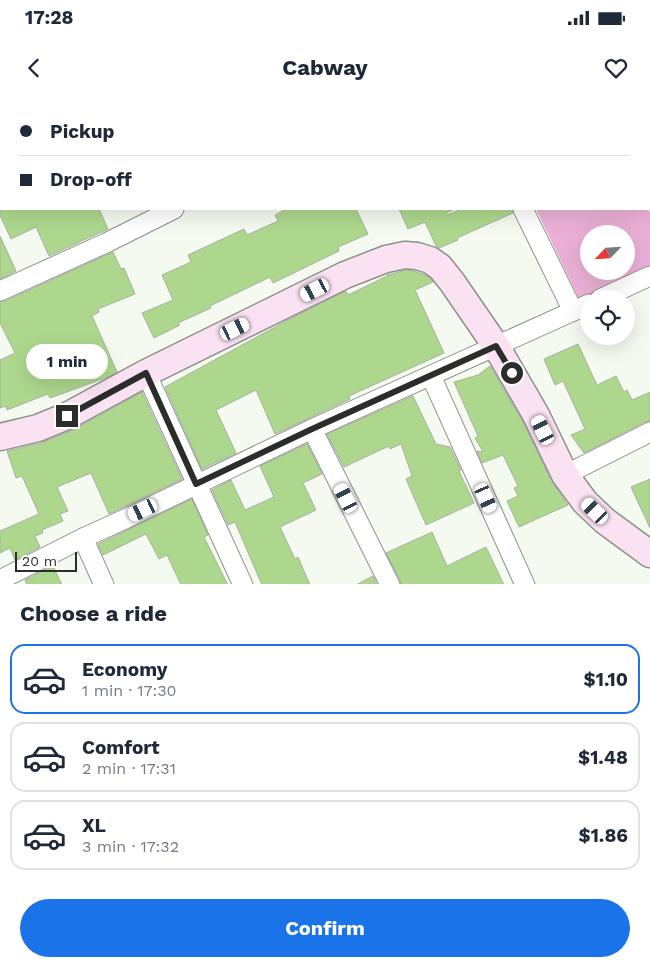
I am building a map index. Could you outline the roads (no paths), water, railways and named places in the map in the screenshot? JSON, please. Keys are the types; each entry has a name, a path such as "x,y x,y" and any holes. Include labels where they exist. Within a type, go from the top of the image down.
{"main road":[{"path":"0,437 38,428 67,416 146,373 345,275 404,255 417,256 430,260 440,267 496,346 536,415 565,475 585,502 605,521 650,554"}],"street":[{"path":"0,291 172,210"},
{"path":"524,210 580,306"},
{"path":"620,290 650,276"},
{"path":"0,580 83,538 312,429 580,308"},
{"path":"146,373 243,584"},
{"path":"431,376 525,584"},
{"path":"312,429 390,584"},
{"path":"565,475 650,432"},
{"path":"83,538 104,584"}]}
